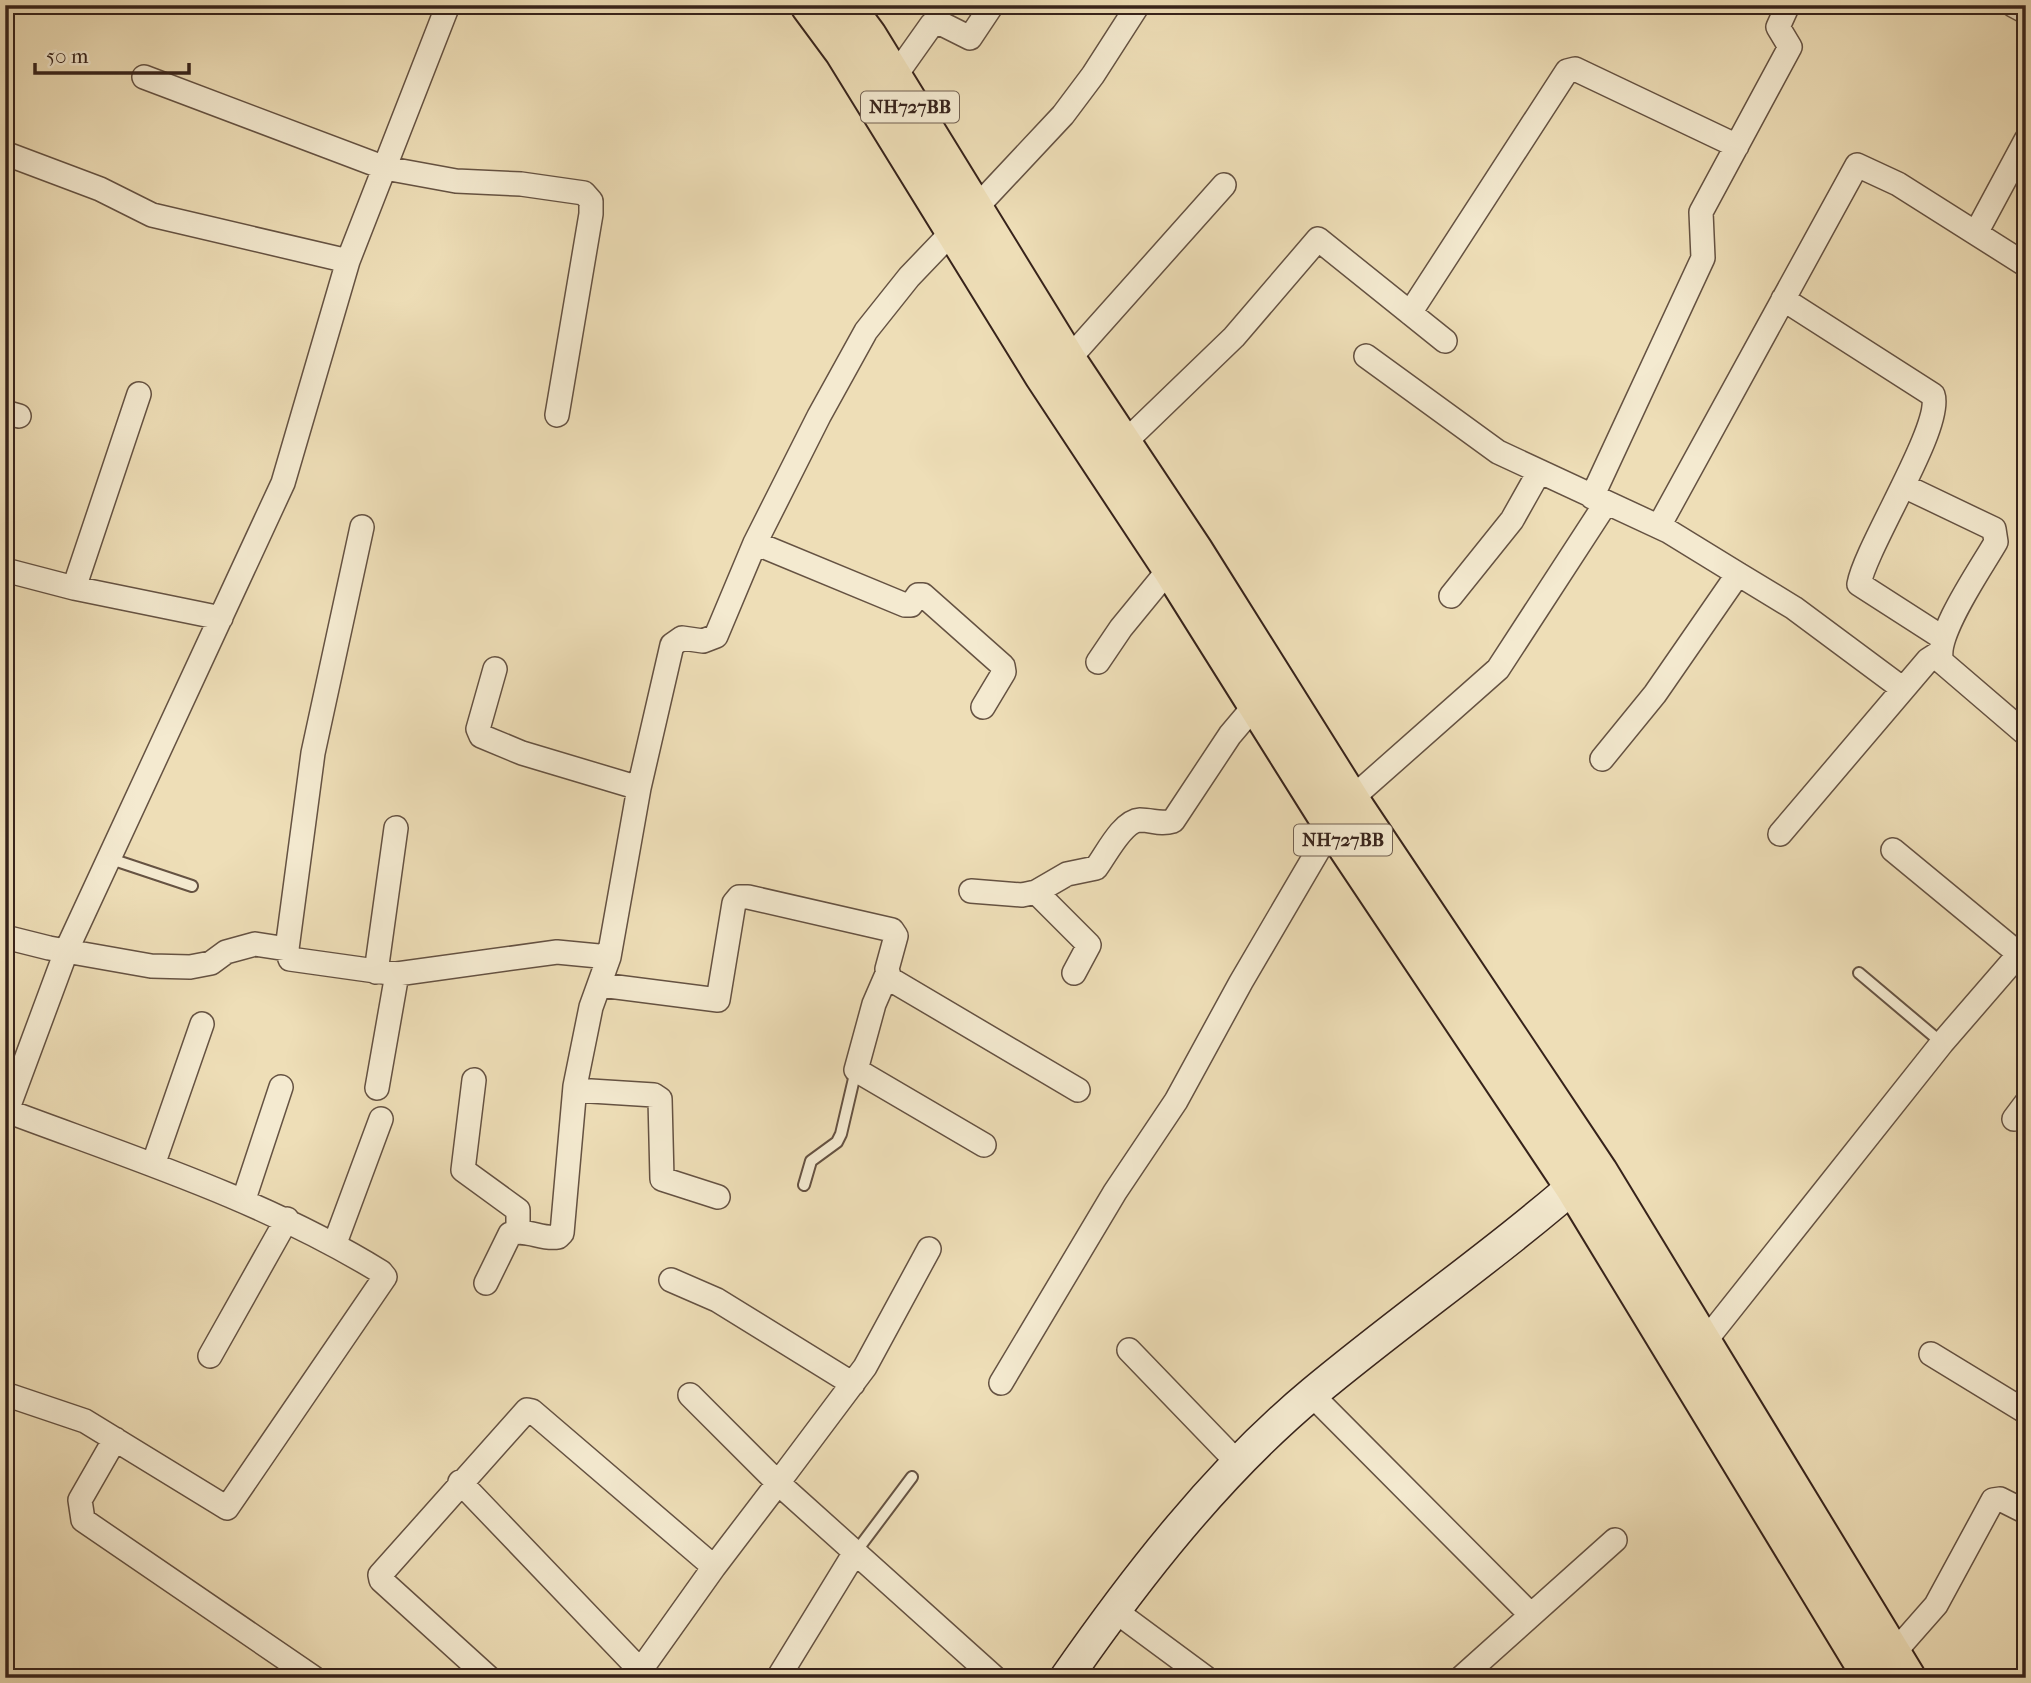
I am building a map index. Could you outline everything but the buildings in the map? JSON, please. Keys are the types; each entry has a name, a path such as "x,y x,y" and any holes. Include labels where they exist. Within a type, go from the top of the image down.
{"highway":[{"name":"NH727BB","path":"810,5 1067,360 1194,552 1341,812"},
{"name":"NH727BB","path":"844,5 893,79 1044,376 1171,567 1257,703 1341,812 1584,1177 1702,1345 1890,1670"},
{"name":"NH727BB","path":"1584,1177 1890,1670"}],"street":[{"path":"5,1394 85,1421 225,1507 230,1507 384,1277 382,1272 335,1243 244,1199 6,1113 67,949 283,483 348,261 448,5"},
{"path":"893,79 932,24 938,22 970,38 992,5"},
{"path":"518,1231 547,1239 558,1237 562,1233 575,1090 589,1014 609,957 639,788 672,645 681,638 704,641 716,636 755,542 866,331 909,277 1063,115 1138,5"},
{"path":"1001,1383 1115,1192 1176,1101 1241,982 1341,812 1498,669 1599,500 1703,258 1701,212 1790,47 1778,27 1788,5"},
{"path":"2013,5 2026,12"},
{"path":"1410,313 1567,71 1575,69 1737,146"},
{"path":"144,77 386,168 456,181 520,184 584,193 591,201 557,415"},
{"path":"1976,233 2026,140"},
{"path":"7,154 100,189 152,215 348,261"},
{"path":"1658,526 1857,165 1898,184 2026,265"},
{"path":"1067,360 1224,185"},
{"path":"1122,445 1234,337 1318,239 1445,341"},
{"path":"1783,299 1933,395 1934,410 1904,486 1858,584 1941,646 1942,662 2026,734"},
{"path":"1366,356 1498,452 1658,526 1794,608 1903,689"},
{"path":"74,588 139,394"},
{"path":"1451,596 1511,520 1539,472"},
{"path":"1780,834 1941,646 1997,536 1994,529 1904,486"},
{"path":"362,527 319,717 287,949 290,959 387,973 557,952 609,957"},
{"path":"755,542 905,605 911,605 918,595 923,595 1003,666 1004,672 983,707"},
{"path":"1098,663 1121,628 1171,567"},
{"path":"5,570 74,588 221,618"},
{"path":"1602,759 1655,694 1738,574"},
{"path":"495,668 478,729 481,736 522,754 639,788"},
{"path":"971,891 1021,895 1036,892 1067,874 1096,868 1128,825 1141,820 1164,824 1173,821 1230,735 1257,703"},
{"path":"377,1088 396,828"},
{"path":"1702,1345 1942,1043 2022,950 1893,850"},
{"path":"1036,892 1089,945 1074,972"},
{"path":"601,985 718,1000 734,903 740,897 892,930 896,936 887,974 874,1004 856,1070 984,1145"},
{"path":"5,937 49,948 67,949 151,966 190,967 211,963 238,947 255,944 287,949"},
{"path":"887,974 918,998 1078,1090"},
{"path":"153,1165 202,1024"},
{"path":"474,1080 463,1170 518,1210 518,1231"},
{"path":"244,1199 281,1087"},
{"path":"575,1090 654,1095 660,1099 662,1179 718,1197"},
{"path":"335,1243 382,1119"},
{"path":"1066,1678 1114,1610 1238,1463 1311,1394 1584,1177"},
{"path":"209,1356 287,1219"},
{"path":"486,1283 506,1240 518,1231"},
{"path":"460,1482 637,1674 713,1567 865,1367 929,1249"},
{"path":"671,1280 717,1300 853,1384"},
{"path":"1129,1350 1238,1463"},
{"path":"1931,1354 2026,1412"},
{"path":"1311,1394 1530,1614"},
{"path":"690,1395 854,1554 995,1678"},
{"path":"489,1678 381,1580 380,1575 522,1413 532,1411 713,1567"},
{"path":"115,1440 80,1500 83,1520 314,1678"},
{"path":"1890,1670 1936,1605 1993,1500 2000,1499 2026,1512"},
{"path":"1461,1678 1615,1540"},
{"path":"778,1678 854,1554"},
{"path":"1114,1610 1206,1678"}],"lane":[{"path":"108,858 192,886"},
{"path":"1859,973 1942,1043"},
{"path":"804,1185 811,1161 837,1142 856,1070"},
{"path":"854,1554 912,1477"}]}
